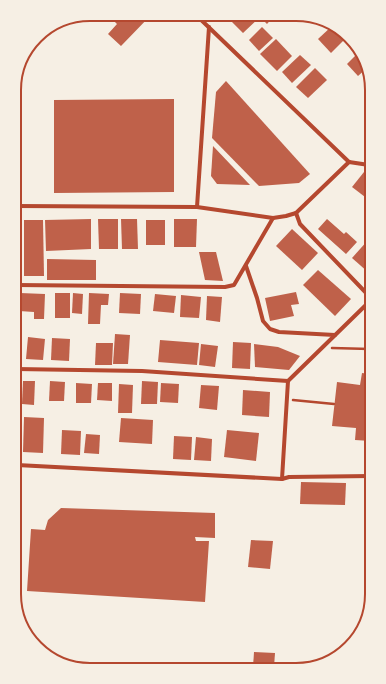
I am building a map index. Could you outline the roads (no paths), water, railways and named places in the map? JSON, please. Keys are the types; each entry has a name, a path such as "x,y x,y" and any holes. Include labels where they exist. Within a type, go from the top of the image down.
{"street":[{"path":"202,21 348,162 365,164"},
{"path":"197,207 209,27"},
{"path":"21,206 197,207 273,218 296,213 348,162"},
{"path":"296,213 300,224 365,291"},
{"path":"21,285 225,287 234,285 273,218"},
{"path":"246,266 263,321 270,329 279,332 335,335"},
{"path":"282,479 288,381 365,306"},
{"path":"21,370 142,371 288,381"},
{"path":"21,465 282,479 289,477 365,476"}]}
